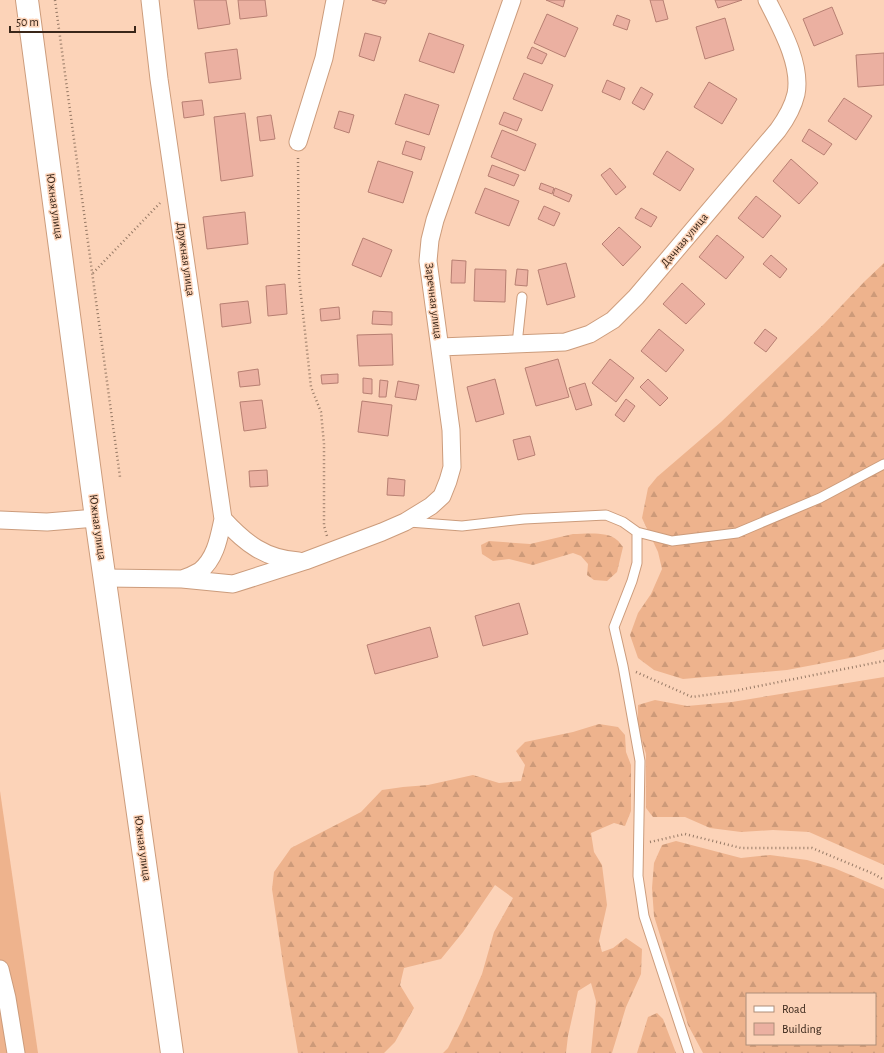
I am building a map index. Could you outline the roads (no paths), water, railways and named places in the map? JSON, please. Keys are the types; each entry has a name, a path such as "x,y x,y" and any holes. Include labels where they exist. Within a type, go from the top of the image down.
{"street":[{"name":"Южная улица","path":"27,0 96,518 172,1053"},
{"name":"Дружная улица","path":"150,0 159,79 223,519 213,555 200,571 182,580"},
{"path":"298,142 324,58 335,0"},
{"name":"Заречная улица","path":"105,578 182,580 233,584 305,562 405,522 431,506 442,496 452,467 451,430 428,261 430,240 441,201 512,0"},
{"name":"Дачная улица","path":"440,347 565,342 590,334 612,320 636,298 778,130 788,116 796,94 797,80 791,53 767,0"},
{"path":"0,520 47,522 96,518"},
{"path":"223,519 245,541 258,550 274,557 305,562"},
{"path":"0,969 7,998 16,1053"}],"lane":[{"path":"518,344 522,297"},
{"path":"405,522 462,526 524,519 606,515 622,522 637,532 672,541 737,533 820,498 884,464"},
{"path":"637,532 637,563 632,581 614,627 623,666 640,761 638,876 644,916 689,1053"}]}
